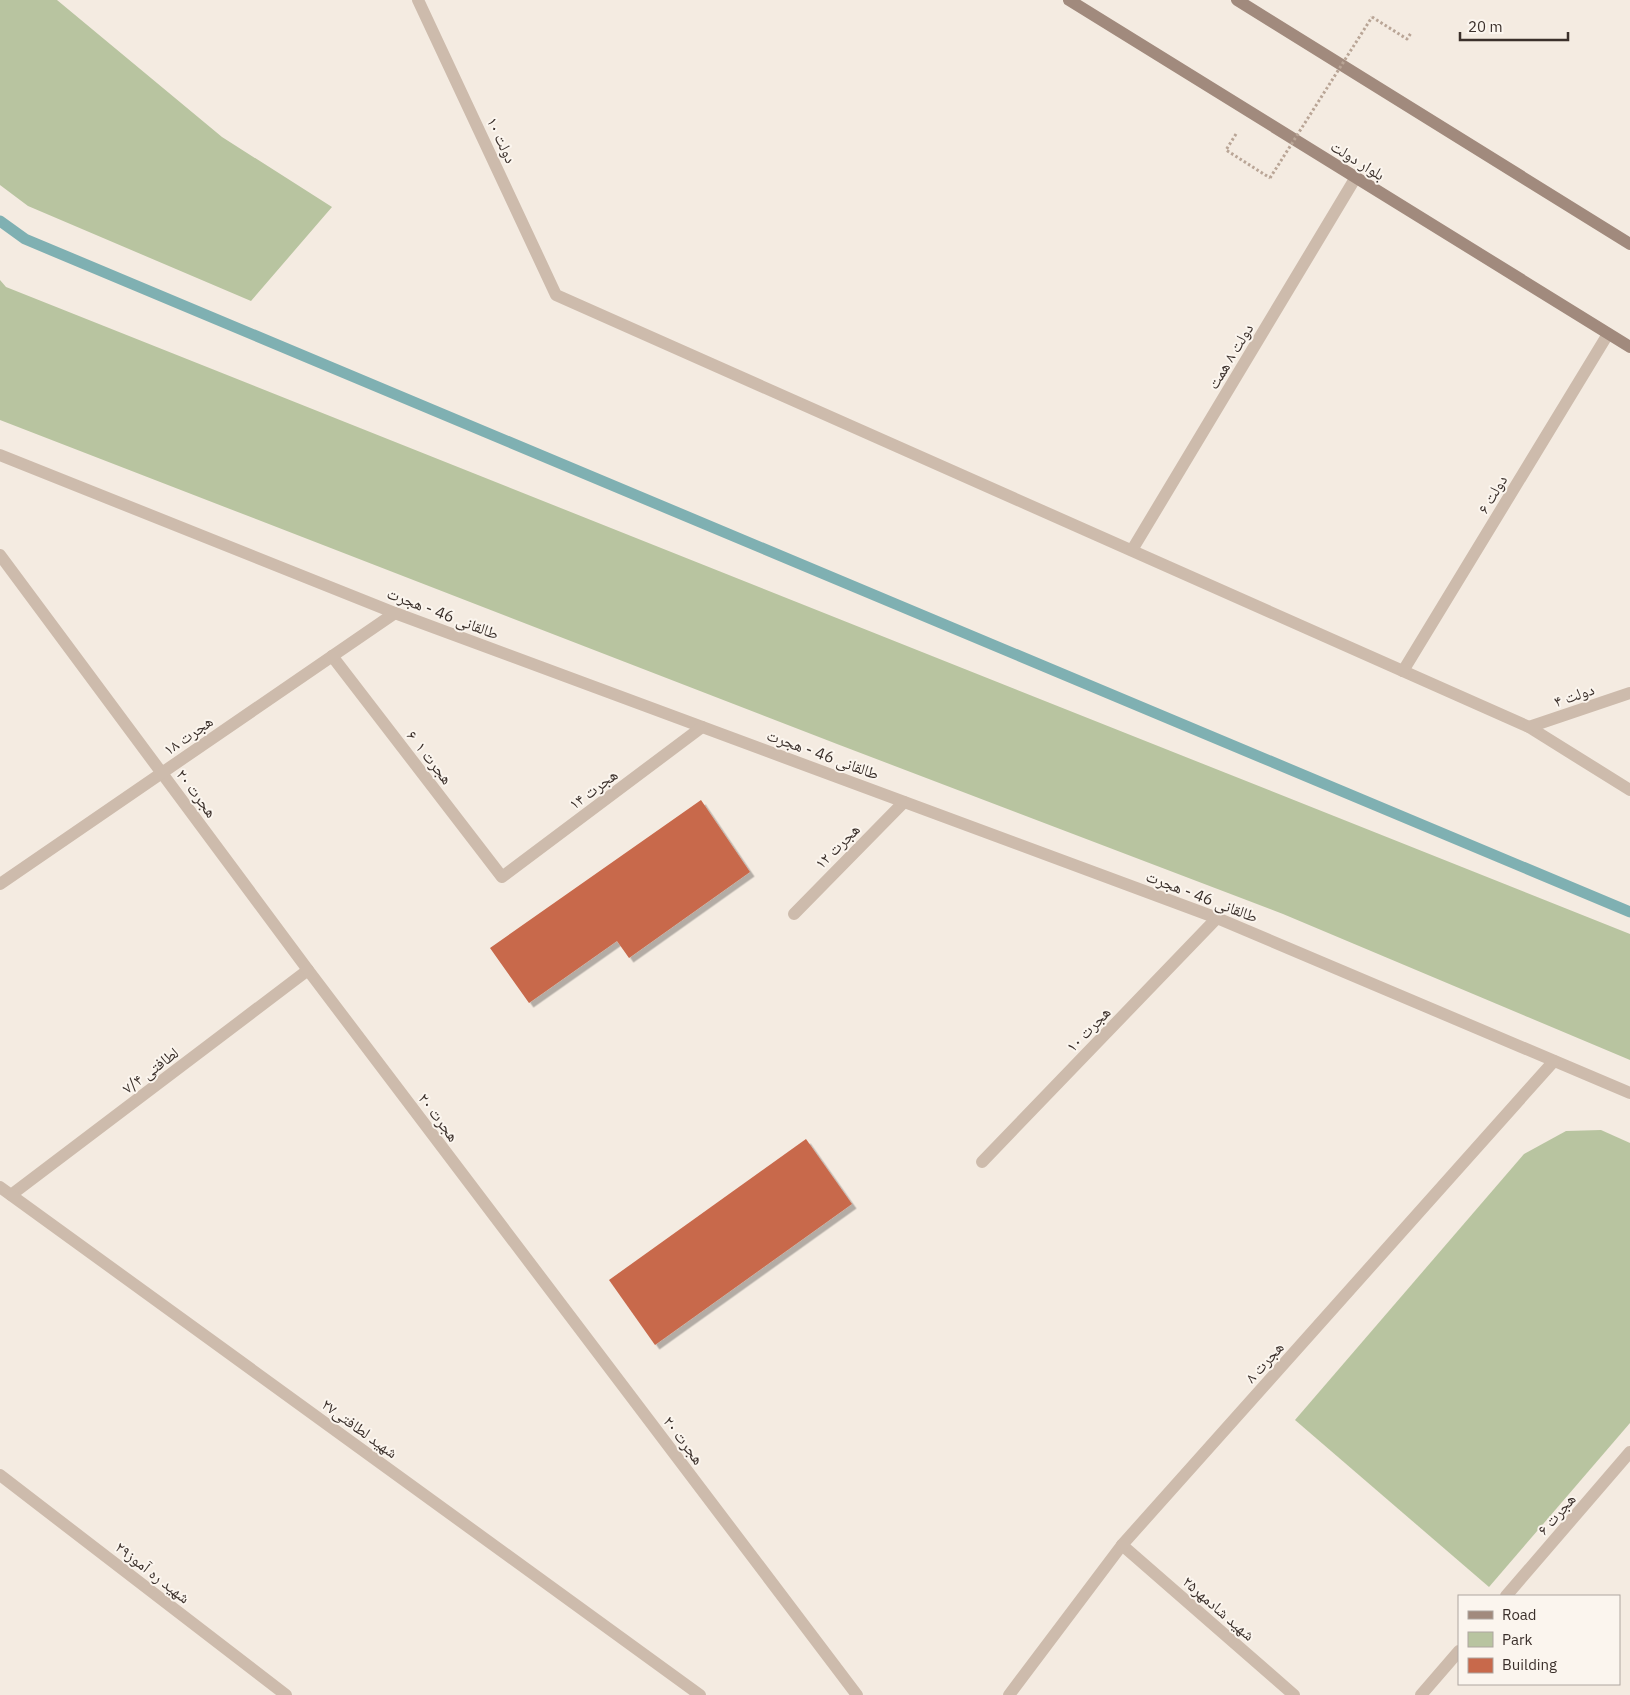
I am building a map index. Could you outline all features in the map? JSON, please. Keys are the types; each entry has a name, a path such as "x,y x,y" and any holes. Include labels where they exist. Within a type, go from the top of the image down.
{"main road":[{"name":"بلوار دولت","path":"1069,0 1630,348"},
{"path":"1237,0 1630,244"}],"street":[{"name":"دولت ۱۰","path":"418,0 556,295 1132,550"},
{"name":"دولت ۸ همت","path":"1132,550 1356,178"},
{"name":"دولت ۶","path":"1403,671 1608,334"},
{"name":"طالقانی 46 - هجرت","path":"0,455 395,613 1217,918 1630,1094"},
{"path":"1132,550 1529,727 1630,790"},
{"name":"هجرت ۲۰","path":"0,555 308,970 857,1695"},
{"name":"هجرت ۱۸","path":"0,884 395,613"},
{"name":"هجرت ۱ ‍ ۶","path":"332,656 502,878"},
{"name":"دولت ۴","path":"1529,727 1630,693"},
{"name":"هجرت ۱۴","path":"502,878 702,727"},
{"name":"هجرت ۱۲","path":"794,914 904,802"},
{"name":"هجرت ۱۰","path":"982,1162 1217,918"},
{"name":"لطافتی ۷/۴","path":"11,1195 308,970"},
{"name":"هجرت ۸","path":"1009,1695 1122,1546 1554,1061"},
{"name":"شهید لطافتی۲۷","path":"0,1187 700,1695"},
{"name":"هجرت ۶","path":"1507,1595 1630,1452"},
{"name":"شهید ره آموز۲۹","path":"0,1475 286,1695"},
{"name":"شهید شادمهر۲۵","path":"1122,1546 1294,1695"},
{"path":"1421,1695 1458,1652"}],"path":[{"path":"1226,150 1270,178 1372,17 1407,39 1411,33"}],"green space":[{"path":"0,0 57,0 222,137 332,207 251,301 28,206 0,185"},
{"path":"0,280 6,287 1630,934 1630,1060 1283,914 837,744 0,420"},
{"path":"1601,1130 1630,1143 1630,1423 1489,1587 1295,1420 1524,1154 1566,1131"}],"building":[{"path":"701,800 750,872 629,958 617,941 529,1003 490,948"},
{"path":"806,1139 852,1204 655,1345 609,1280"}],"waterway":[{"path":"0,221 25,239 1630,912"}]}
